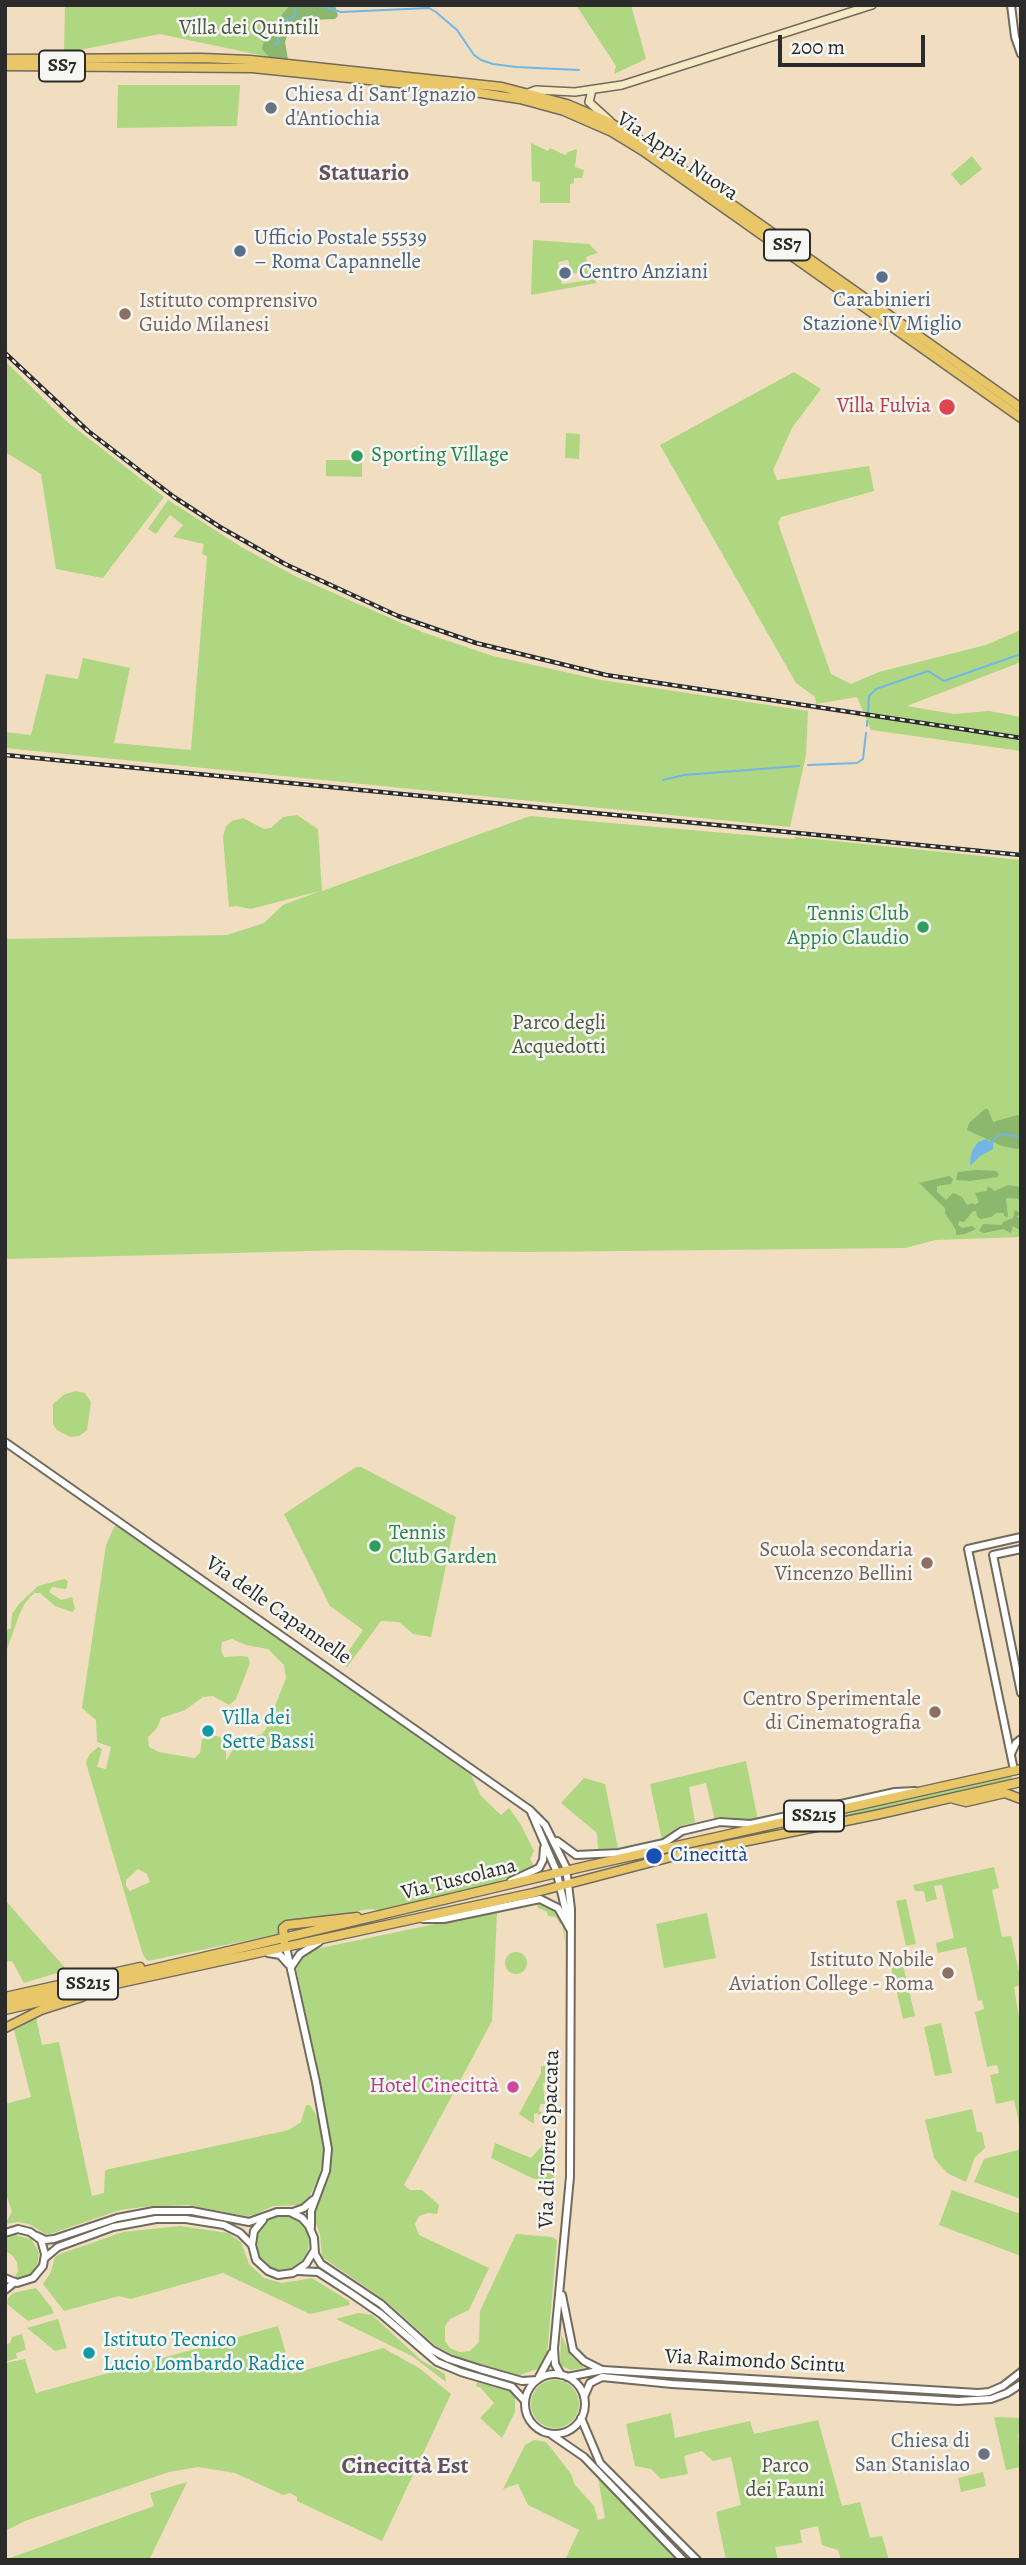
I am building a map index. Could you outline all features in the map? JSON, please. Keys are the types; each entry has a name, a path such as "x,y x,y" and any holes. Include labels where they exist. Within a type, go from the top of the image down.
{"main road":[{"path":"523,96 540,90 592,90 631,82 872,5"},
{"name":"Via Appia Nuova","path":"5,59 234,59 502,87 612,132 643,151 1021,418"},
{"name":"Via Appia Nuova","path":"5,66 234,66 523,96 567,104 616,126 647,145 1021,408"},
{"path":"592,90 590,103 616,126"},
{"path":"948,1799 965,1802 1005,1793 1021,1797 1018,1769"},
{"name":"Via Tuscolana","path":"285,1942 283,1927 288,1924 390,1914 557,1873 1018,1769"},
{"name":"Via Tuscolana","path":"5,2004 171,1964 285,1942 324,1939 567,1886 679,1855 1019,1782"},
{"name":"Via Tuscolana","path":"5,2010 261,1952 285,1942"},
{"path":"5,1997 133,1968 171,1964"},
{"path":"5,2028 49,2007 162,1975"}],"street":[{"path":"1011,5 1014,31 1021,54"},
{"name":"Via delle Capannelle","path":"5,1442 530,1810 545,1825 567,1871 567,1886"},
{"path":"1018,1769 1011,1755 1006,1733 968,1549 1021,1537"},
{"path":"1021,1549 993,1555 1021,1693"},
{"path":"1006,1733 1021,1737"},
{"path":"1011,1755 1021,1737"},
{"name":"Via Tuscolana","path":"545,1825 558,1842 574,1855 619,1853 664,1843 682,1831 720,1822 751,1824 900,1791 920,1791"},
{"path":"530,1810 557,1873 567,1886"},
{"path":"493,1889 537,1869 543,1860 544,1842"},
{"name":"Via di Torre Spaccata","path":"564,2376 555,2364 554,2348 570,2177 570,1931 567,1886"},
{"name":"Via Tuscolana","path":"415,1919 438,1920 540,1899 558,1908 570,1931"},
{"path":"290,1969 300,1954 324,1939"},
{"path":"285,1942 327,2142 326,2171 311,2211 315,2256 321,2264 381,2304 442,2356 522,2381 538,2380 550,2375 564,2376 578,2385 584,2397 585,2408 581,2418 568,2432 550,2434"},
{"path":"261,1952 279,1955 290,1969"},
{"path":"5,2233 23,2230 45,2240 54,2239 117,2218 158,2211 192,2211 247,2222 276,2213 303,2209 314,2199"},
{"path":"290,2212 302,2218 312,2232"},
{"path":"264,2218 254,2231 252,2245 254,2256 268,2271 284,2275 298,2271 319,2273 381,2314 437,2362 512,2387 525,2401"},
{"path":"45,2258 58,2247 113,2227 156,2219 186,2219 224,2225 238,2231 252,2245"},
{"path":"5,2278 23,2282 36,2276 45,2258 43,2246 37,2236"},
{"path":"298,2271 309,2261 314,2249"},
{"path":"5,2290 15,2282"},
{"path":"560,2283 573,2350 584,2361 603,2370"},
{"name":"Via di Torre Spaccata","path":"538,2380 554,2348"},
{"name":"Via Raimondo Scintu","path":"564,2376 603,2370 989,2392 1009,2383 1021,2372"},
{"name":"Via Raimondo Scintu","path":"584,2397 590,2383 602,2377 672,2384 943,2400 988,2400 1021,2384"},
{"path":"538,2380 529,2389 525,2401 527,2416 532,2425 584,2458 683,2560"},
{"path":"581,2418 600,2463 696,2560"}],"green space":[{"name":"Villa dei Quintili","path":"65,5 313,5 280,16 269,57 160,34 64,53"},
{"path":"290,5 335,5 338,16 335,19 312,20 289,30 285,42 288,59 269,57 262,49 266,32 275,36 274,24"},
{"path":"576,5 631,5 646,59 614,74 616,66"},
{"path":"118,85 240,85 237,126 117,128"},
{"path":"531,143 565,155 577,149 575,167 584,170 582,178 574,178 574,183 570,184 570,203 540,203 540,182 532,181"},
{"path":"972,156 982,169 961,186 951,174"},
{"path":"533,240 589,244 598,253 586,257 587,262 593,262 596,283 531,295","holes":["568,260 571,274 583,272 584,281 562,284 558,262"]},
{"path":"5,361 65,420 164,497 103,578 56,569 41,474 5,452"},
{"path":"794,372 821,389 792,428 773,470 777,480 869,466 874,491 781,517 778,523 831,674 851,684 879,672 986,645 1021,630 1021,662 907,706 954,714 989,711 1021,717 1021,751 871,730 857,697 816,704 815,697 796,683 660,445"},
{"path":"566,433 580,434 579,459 565,458"},
{"path":"326,460 362,460 362,477 326,476"},
{"path":"168,500 243,548 297,577 422,632 493,656 601,680 808,711 806,755 790,827 5,748 5,732 31,735 46,674 78,679 83,658 130,668 114,743 191,750 207,556 202,554 204,544 173,537 183,525 170,515 156,534 148,529"},
{"name":"Parco degli Acquedotti","path":"297,815 318,829 322,891 530,816 795,837 1021,860 1021,1237 936,1240 905,1248 527,1252 347,1250 5,1259 5,939 227,935 264,923 283,905 320,891 251,909 229,907 223,837 226,826 243,818 264,829 271,828 283,817"},
{"path":"988,1109 993,1122 1021,1114 1021,1147 1017,1149 1002,1146 967,1130 969,1123"},
{"path":"996,1171 999,1174 997,1177 970,1181 956,1180 958,1172"},
{"path":"949,1176 953,1179 951,1184 937,1186 937,1192 946,1200 953,1193 962,1197 967,1205 975,1205 979,1202 975,1193 987,1191 988,1186 995,1191 1008,1185 1021,1187 1021,1199 1006,1198 1008,1217 1004,1216 1004,1213 996,1213 980,1219 976,1211 973,1211 964,1222 959,1221 958,1225 976,1229 956,1235 945,1208 919,1183"},
{"path":"1015,1210 1020,1213 1017,1217 1021,1218 1021,1231 1013,1226 1011,1233 1003,1229 984,1233 979,1231 983,1224 1002,1225 1013,1218"},
{"path":"76,1391 85,1393 91,1402 87,1430 79,1436 70,1437 57,1430 53,1424 53,1404 65,1394"},
{"name":"Tennis Club Garden","path":"356,1467 361,1467 456,1517 431,1637 413,1634 399,1622 381,1621 347,1667 341,1662 363,1630 330,1606 284,1514"},
{"path":"119,1525 471,1775 481,1796 501,1815 509,1808 521,1825 534,1851 530,1859 535,1867 493,1884 385,1911 370,1909 282,1924 278,1934 148,1961 143,1955 86,1763 89,1755 98,1747 102,1749 97,1767 106,1769 111,1747 97,1742 96,1720 82,1708 106,1545 114,1527","holes":["232,1639 268,1649 284,1665 286,1678 266,1729 262,1734 238,1742 226,1761 226,1739 213,1735 207,1735 202,1740 200,1753 194,1758 159,1752 149,1747 148,1737 157,1728 161,1718 185,1710 203,1697 213,1696 229,1705 236,1699 250,1663 248,1657 224,1657 222,1642","138,1869 147,1874 150,1882 130,1891 126,1880"]},
{"path":"64,1579 68,1581 66,1589 52,1587 49,1592 61,1600 72,1597 75,1609 72,1612 55,1606 40,1593 34,1593 19,1615 5,1655 5,1631 11,1628 12,1614 19,1604 38,1586"},
{"path":"746,1761 758,1820 727,1817 715,1820 706,1783 689,1787 695,1822 678,1827 662,1840 650,1784"},
{"path":"1011,1776 1012,1779 914,1803 784,1828 783,1826"},
{"path":"584,1778 605,1784 618,1848 598,1849 597,1833 561,1803"},
{"path":"994,1867 999,1888 992,1890 1002,1937 1011,1936 1021,1981 1021,1985 1014,1987 1021,2030 1021,2132 1014,2100 996,2104 990,2075 999,2073 997,2065 987,2067 975,2012 984,2009 982,2000 978,2001 966,1947 938,1953 936,1943 954,1938 942,1885 934,1886 937,1899 926,1902 924,1891 915,1891 913,1885"},
{"path":"906,1899 916,1944 906,1946 896,1901"},
{"path":"5,1900 67,1970 24,1983 12,1961 5,1962"},
{"path":"540,1902 557,1911 564,1924 566,1946 562,1924 556,1917 548,1916 547,1912 538,1908 537,1904 497,1913 492,2021 404,2185 410,2190 422,2190 439,2205 437,2214 419,2216 415,2224 419,2235 489,2268 469,2310 450,2319 445,2326 445,2341 450,2348 459,2352 470,2351 479,2342 480,2311 516,2234 552,2237 557,2240 547,2355 540,2368 520,2375 461,2359 436,2346 386,2301 322,2257 320,2235 313,2213 331,2170 332,2147 296,1967 304,1955 316,1949"},
{"path":"707,1913 716,1958 664,1968 656,1924"},
{"path":"516,1952 526,1959 527,1963 520,1973 516,1974 506,1967 505,1963 512,1953"},
{"path":"902,1961 915,2016 903,2019 890,1963"},
{"path":"36,2017 42,2045 59,2042 92,2196 104,2193 105,2170 289,2130 301,2122 306,2105 310,2105 318,2118 324,2155 319,2177 309,2197 301,2205 273,2206 246,2216 188,2205 120,2210 50,2234 45,2234 29,2224 5,2224 12,2212 5,2191 5,2104 31,2097 14,2030"},
{"path":"941,2023 952,2073 935,2076 924,2027"},
{"path":"541,2066 545,2066 545,2104 540,2104 539,2111 543,2113 534,2115 534,2124 519,2114 541,2073"},
{"path":"972,2109 977,2132 982,2132 985,2148 975,2157 966,2182 947,2173 934,2158 925,2120"},
{"path":"554,2133 554,2180 534,2179 491,2158 495,2143 531,2158"},
{"path":"1021,2149 1021,2199 974,2182 984,2159"},
{"path":"952,2190 1021,2214 1021,2256 939,2225"},
{"path":"282,2216 301,2224 309,2243 301,2262 282,2270 263,2262 255,2243 263,2224"},
{"path":"180,2226 228,2233 241,2242 249,2264 264,2278 282,2283 312,2278 349,2301 350,2305 310,2314 223,2273 131,2299 119,2296 64,2311 43,2284 51,2272 55,2257 60,2254 123,2232"},
{"path":"15,2235 31,2239 39,2252 37,2267 22,2278 14,2278 18,2271 17,2262 5,2251 5,2239"},
{"path":"36,2288 54,2313 28,2321 7,2304 8,2298 13,2293"},
{"path":"358,2313 372,2315 421,2360 445,2374 446,2382 412,2356 336,2319"},
{"path":"58,2319 67,2348 55,2351 27,2328"},
{"path":"278,2326 292,2374 383,2348 419,2368 451,2394 382,2541 297,2501 297,2497 290,2493 283,2495 235,2473 198,2467 169,2472 25,2521 5,2531 5,2363 25,2359 36,2393"},
{"path":"22,2334 26,2350 16,2353 17,2358 5,2362 5,2345 10,2343 12,2337"},
{"path":"561,2334 571,2356 584,2368 570,2370 560,2365"},
{"path":"555,2380 572,2387 579,2404 572,2421 555,2428 538,2421 531,2404 538,2387"},
{"path":"477,2382 511,2392 515,2397 515,2412 502,2438 480,2418 494,2403 476,2386"},
{"name":"Parco dei Fauni","path":"671,2413 675,2438 750,2421 754,2434 818,2420 842,2506 860,2502 870,2538 882,2536 889,2560 841,2560 838,2550 822,2545 818,2526 800,2530 802,2543 775,2547 778,2560 726,2560 716,2512 741,2505 731,2457 713,2461 702,2451 684,2456 688,2474 661,2479 651,2469 635,2466 626,2424"},
{"path":"994,2417 1021,2418 1021,2432 1018,2433 1021,2467 1006,2470"},
{"path":"534,2440 546,2442 551,2448 571,2474 575,2485 594,2506 598,2520 605,2518 598,2478 678,2560 565,2560 579,2530 528,2505 518,2484 503,2489 525,2445"},
{"path":"983,2472 986,2486 961,2492 958,2478"},
{"path":"187,2482 149,2560 7,2559 154,2506 150,2493"}],"water":[{"path":"986,1139 993,1143 993,1149 970,1166 971,1153 978,1142"}],"waterway":[{"path":"275,45 279,42 276,30 281,22 294,17 297,5"},
{"path":"318,5 341,12 429,8 457,30 474,55 481,60 516,67 579,70"},
{"path":"868,714 869,696 876,689 928,671 944,681 1021,654"},
{"path":"867,721 867,726"},
{"path":"808,765 857,763 863,759 866,733"},
{"path":"663,780 684,775 799,766"},
{"path":"991,1142 1001,1134 1021,1137"}],"railway":[{"path":"5,353 88,431 174,497 285,564 398,616 476,643 606,675 1021,738"},
{"path":"5,755 1021,855"}],"place":[{"name":"Chiesa di Sant'Ignazio d'Antiochia","path":"271,108"},
{"name":"Ufficio Postale 55539 – Roma Capannelle","path":"240,251"},
{"name":"Centro Anziani","path":"565,273"},
{"name":"Carabinieri Stazione IV Miglio","path":"882,277"},
{"name":"Istituto comprensivo Guido Milanesi","path":"125,314"},
{"name":"Villa Fulvia","path":"947,407"},
{"name":"Sporting Village","path":"357,456"},
{"name":"Tennis Club Appio Claudio","path":"923,927"},
{"name":"Tennis Club Garden","path":"375,1546"},
{"name":"Scuola secondaria Vincenzo Bellini","path":"927,1563"},
{"name":"Centro Sperimentale di Cinematografia","path":"935,1712"},
{"name":"Villa dei Sette Bassi","path":"208,1731"},
{"name":"Cinecittà","path":"654,1856"},
{"name":"Istituto Nobile Aviation College - Roma","path":"948,1973"},
{"name":"Hotel Cinecittà","path":"513,2087"},
{"name":"Istituto Tecnico Lucio Lombardo Radice","path":"89,2353"},
{"name":"Chiesa di San Stanislao","path":"984,2454"}],"district":[{"name":"Statuario","path":"364,174"},
{"name":"Cinecittà Est","path":"405,2467"}]}
